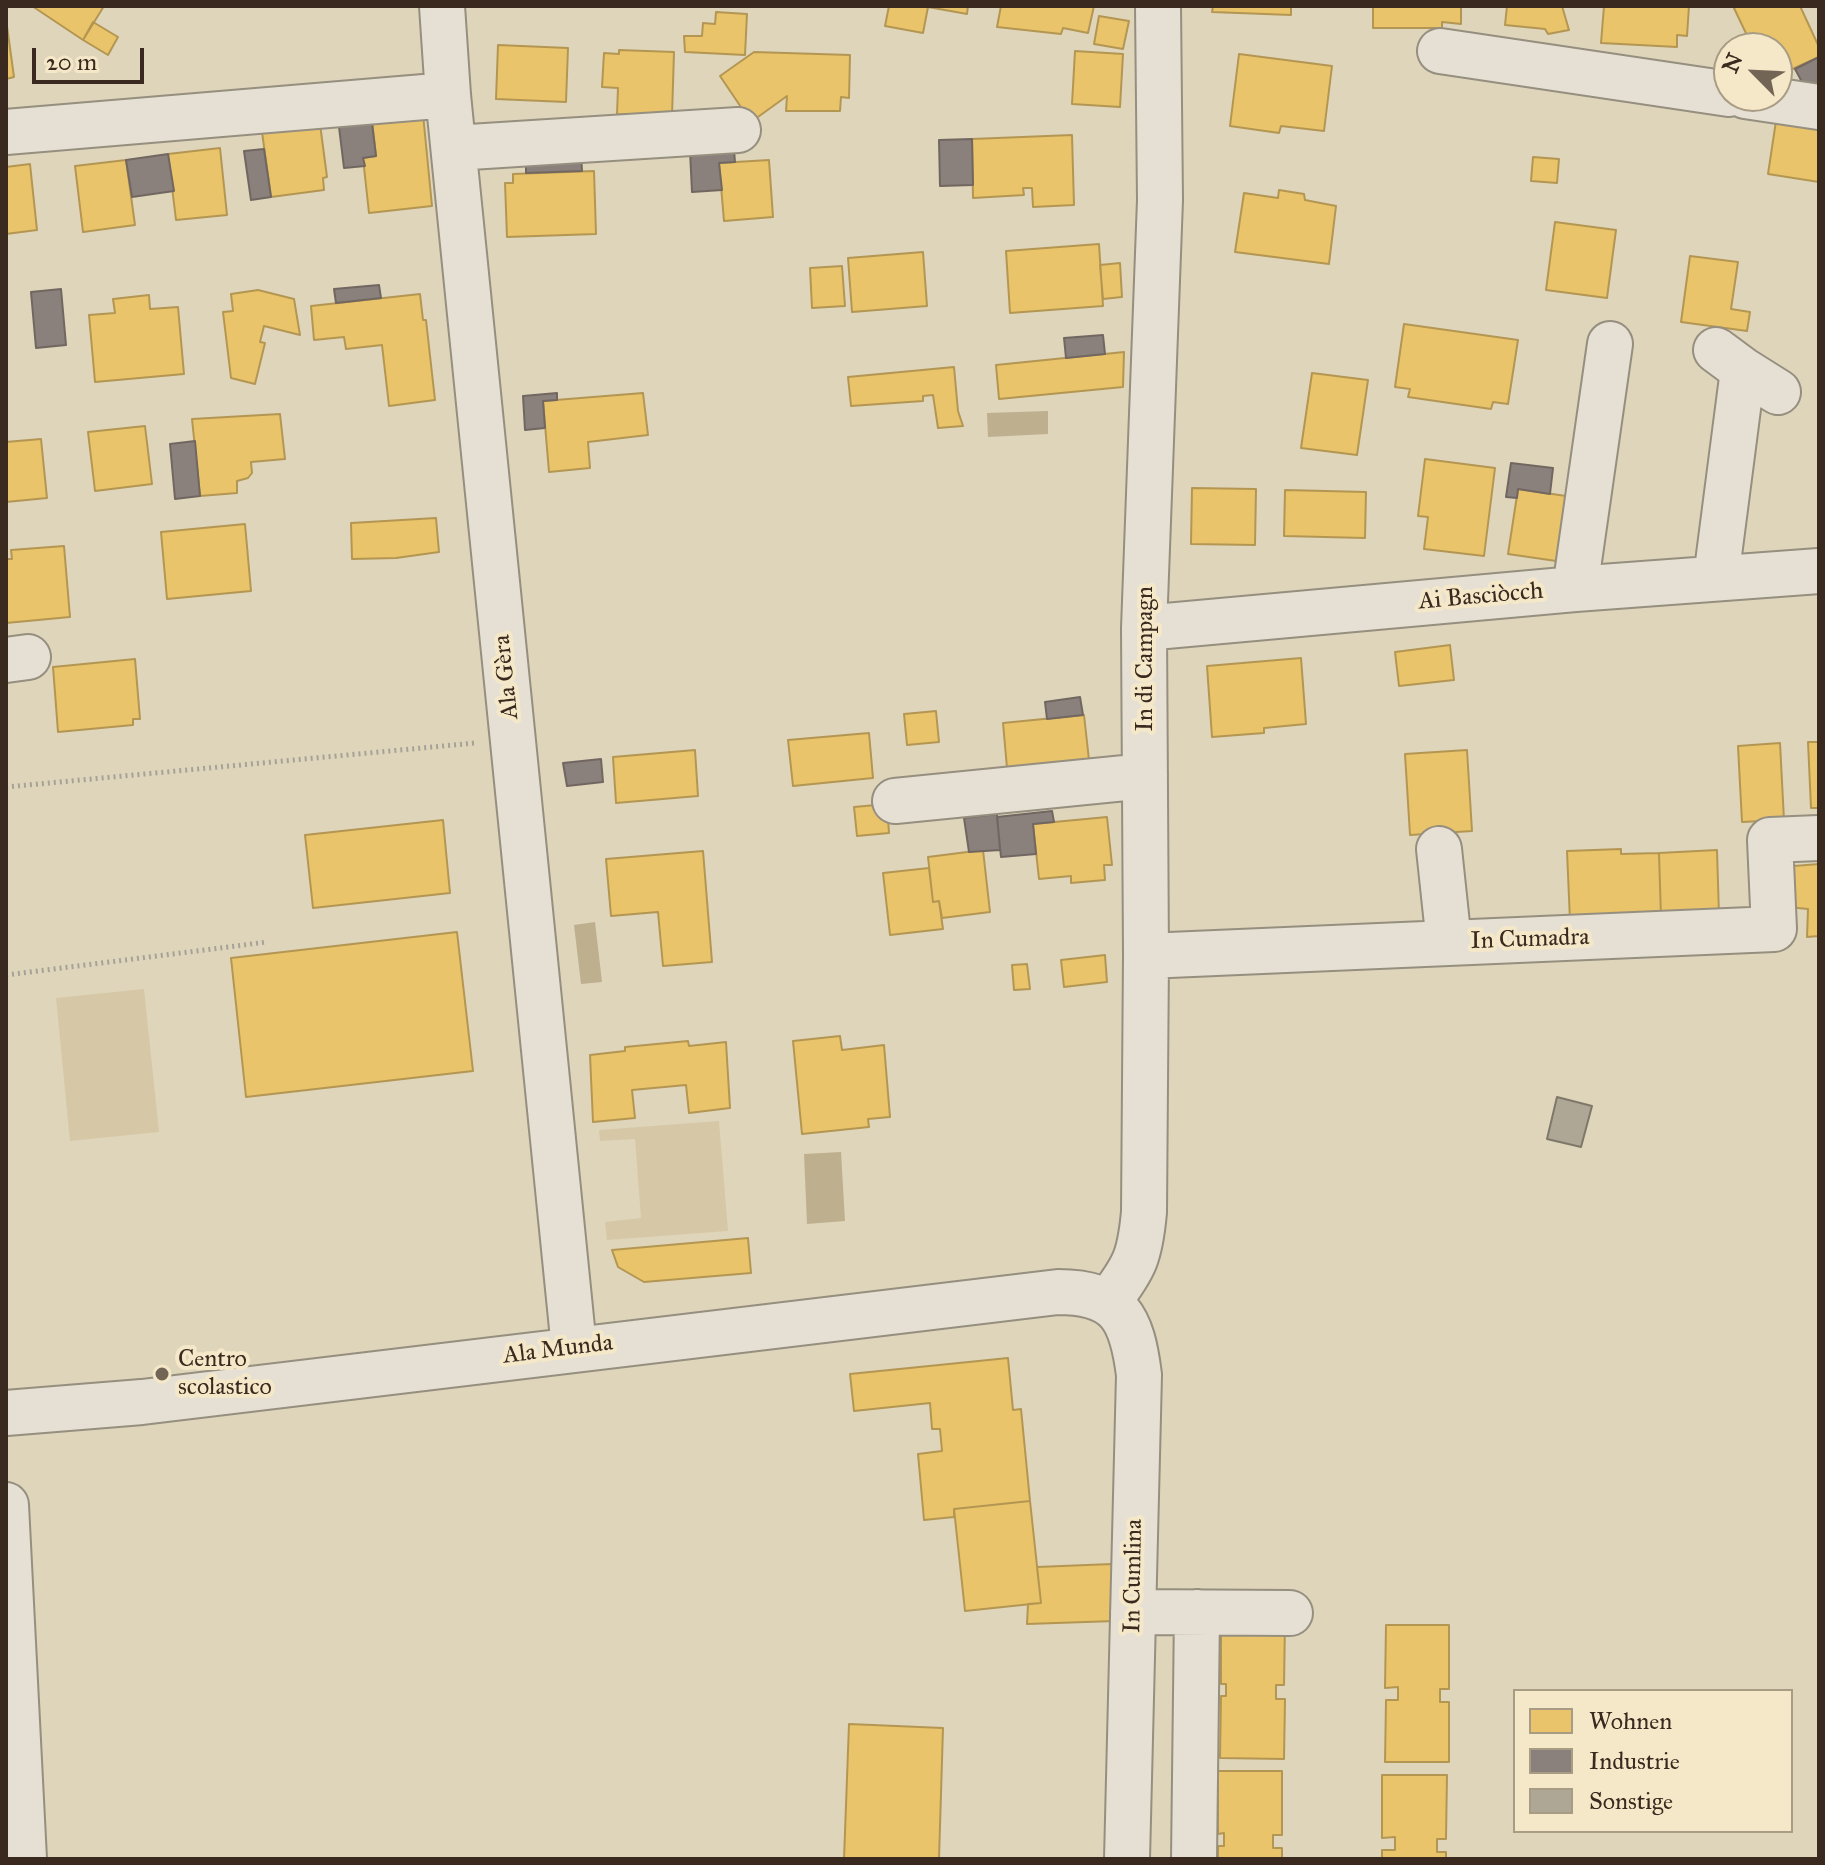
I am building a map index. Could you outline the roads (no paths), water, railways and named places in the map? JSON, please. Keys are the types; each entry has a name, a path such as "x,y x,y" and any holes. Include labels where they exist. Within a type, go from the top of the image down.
{"street":[{"name":"Ala Gèra","path":"442,6 448,95 574,1348"},
{"name":"In di Campagn","path":"1108,1302 1131,1273 1141,1245 1146,956 1144,628 1160,200 1158,6"},
{"path":"1440,51 1713,92"},
{"path":"6,132 448,95"},
{"path":"1793,103 1819,107"},
{"path":"454,148 738,130"},
{"path":"1575,589 1610,344"},
{"path":"1716,578 1746,370"},
{"name":"Ai Basciòcch","path":"1144,628 1575,589 1819,571"},
{"path":"895,801 1145,776"},
{"name":"In Cumadra","path":"1146,956 1774,929 1770,840 1819,838"},
{"path":"1439,849 1449,943"},
{"name":"Ala Munda","path":"6,1413 142,1402 1058,1292 1083,1292 1108,1302"},
{"name":"In Cumlina","path":"1108,1302 1123,1317 1131,1333 1139,1375 1127,1859"},
{"path":"6,1505 24,1859"},
{"path":"1133,1612 1290,1613"},
{"path":"1194,1859 1197,1612"}],"place":[{"name":"Centro scolastico","path":"162,1374"}]}
